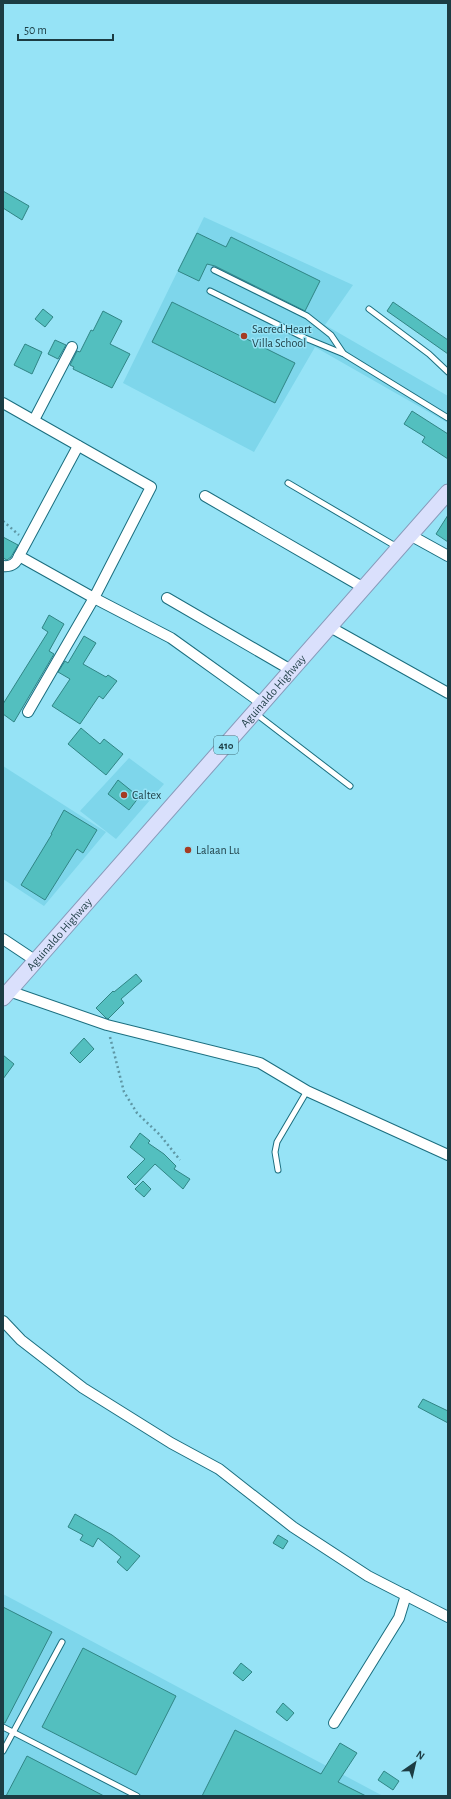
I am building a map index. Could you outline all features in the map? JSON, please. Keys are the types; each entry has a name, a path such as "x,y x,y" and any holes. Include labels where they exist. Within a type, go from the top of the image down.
{"main road":[{"name":"Aguinaldo Highway","path":"6,995 448,492"}],"street":[{"path":"34,420 72,347"},
{"path":"3,403 151,487 94,598 28,712"},
{"path":"3,566 11,566 17,562 78,446"},
{"path":"206,496 364,588"},
{"path":"410,535 448,556"},
{"path":"19,556 94,598 171,638 259,708"},
{"path":"168,598 291,670"},
{"path":"330,627 448,693"},
{"path":"3,939 36,961"},
{"path":"6,995 107,1025 260,1063 307,1091 448,1155"},
{"path":"3,1322 21,1340 83,1388 172,1443 219,1469 293,1527 368,1576 448,1617"},
{"path":"334,1723 399,1618 406,1595"}],"lane":[{"path":"214,270 307,316 331,335 344,354"},
{"path":"210,291 305,338 344,354 448,418"},
{"path":"369,309 429,354 448,372"},
{"path":"288,483 399,548"},
{"path":"259,708 350,786"},
{"path":"278,1170 275,1152 277,1142 307,1091"},
{"path":"3,1751 62,1642"},
{"path":"3,1727 137,1796"}],"path":[{"path":"3,521 27,542"},
{"path":"107,1025 124,1092 137,1113 160,1135 180,1160"}],"shaded area":[{"name":"Sacred Heart Villa School","path":"204,217 353,285 325,325 448,396 448,423 315,347 254,452 123,383"},
{"path":"129,758 164,784 116,839 80,811"},
{"path":"3,766 106,832 44,906 3,879"},
{"path":"3,1594 383,1796 3,1796"}],"building":[{"path":"3,191 29,206 22,220 3,208"},
{"path":"197,233 226,247 231,237 320,281 305,311 215,266 207,264 199,281 178,271"},
{"path":"172,302 295,363 275,403 152,342"},
{"path":"393,302 448,340 448,354 387,311"},
{"path":"43,309 53,317 45,327 35,319"},
{"path":"103,311 122,321 110,344 130,354 112,388 73,369 74,367 70,365 77,351 80,352 91,330 93,331"},
{"path":"55,340 66,345 58,359 48,354"},
{"path":"25,344 42,352 32,374 14,365"},
{"path":"412,411 448,434 448,459 422,442 425,437 404,424"},
{"path":"448,515 448,542 436,534"},
{"path":"3,537 18,545 11,557 7,560 3,558"},
{"path":"49,615 64,624 49,651 54,654 14,722 3,714 3,704 48,632 42,628"},
{"path":"84,636 96,643 83,664 106,677 108,675 117,681 103,699 99,696 80,724 52,706 70,679 58,672 65,661 68,663"},
{"path":"81,728 100,744 104,739 123,754 106,775 68,744"},
{"name":"Caltex","path":"118,780 139,797 129,810 108,794"},
{"path":"64,810 97,830 83,853 77,849 45,900 21,885 52,834"},
{"path":"136,974 142,981 121,999 124,1003 108,1019 106,1018 96,1008 113,991 114,992"},
{"path":"84,1038 94,1049 80,1063 70,1053"},
{"path":"3,1055 14,1064 3,1079"},
{"path":"140,1133 150,1141 148,1143 164,1154 176,1166 174,1169 190,1179 183,1189 155,1164 135,1185 127,1177 145,1159 130,1147"},
{"path":"143,1181 151,1189 144,1197 135,1189"},
{"path":"423,1399 448,1411 448,1423 418,1407"},
{"path":"75,1514 112,1535 140,1556 127,1571 117,1562 121,1557 98,1538 93,1547 80,1540 83,1535 68,1527"},
{"path":"278,1535 288,1541 283,1549 273,1543"},
{"path":"3,1607 52,1632 5,1723 3,1723"},
{"path":"83,1648 176,1696 136,1775 42,1727"},
{"path":"241,1663 252,1672 243,1681 233,1673"},
{"path":"283,1703 294,1713 287,1721 276,1712"},
{"path":"235,1730 321,1774 340,1743 357,1753 338,1782 366,1796 202,1796"},
{"path":"27,1756 104,1796 6,1796"},
{"path":"384,1771 399,1781 393,1790 378,1780"}],"place":[{"name":"Sacred Heart Villa School","path":"244,336"},
{"name":"Caltex","path":"124,795"},
{"name":"Lalaan Lu","path":"188,850"}]}
